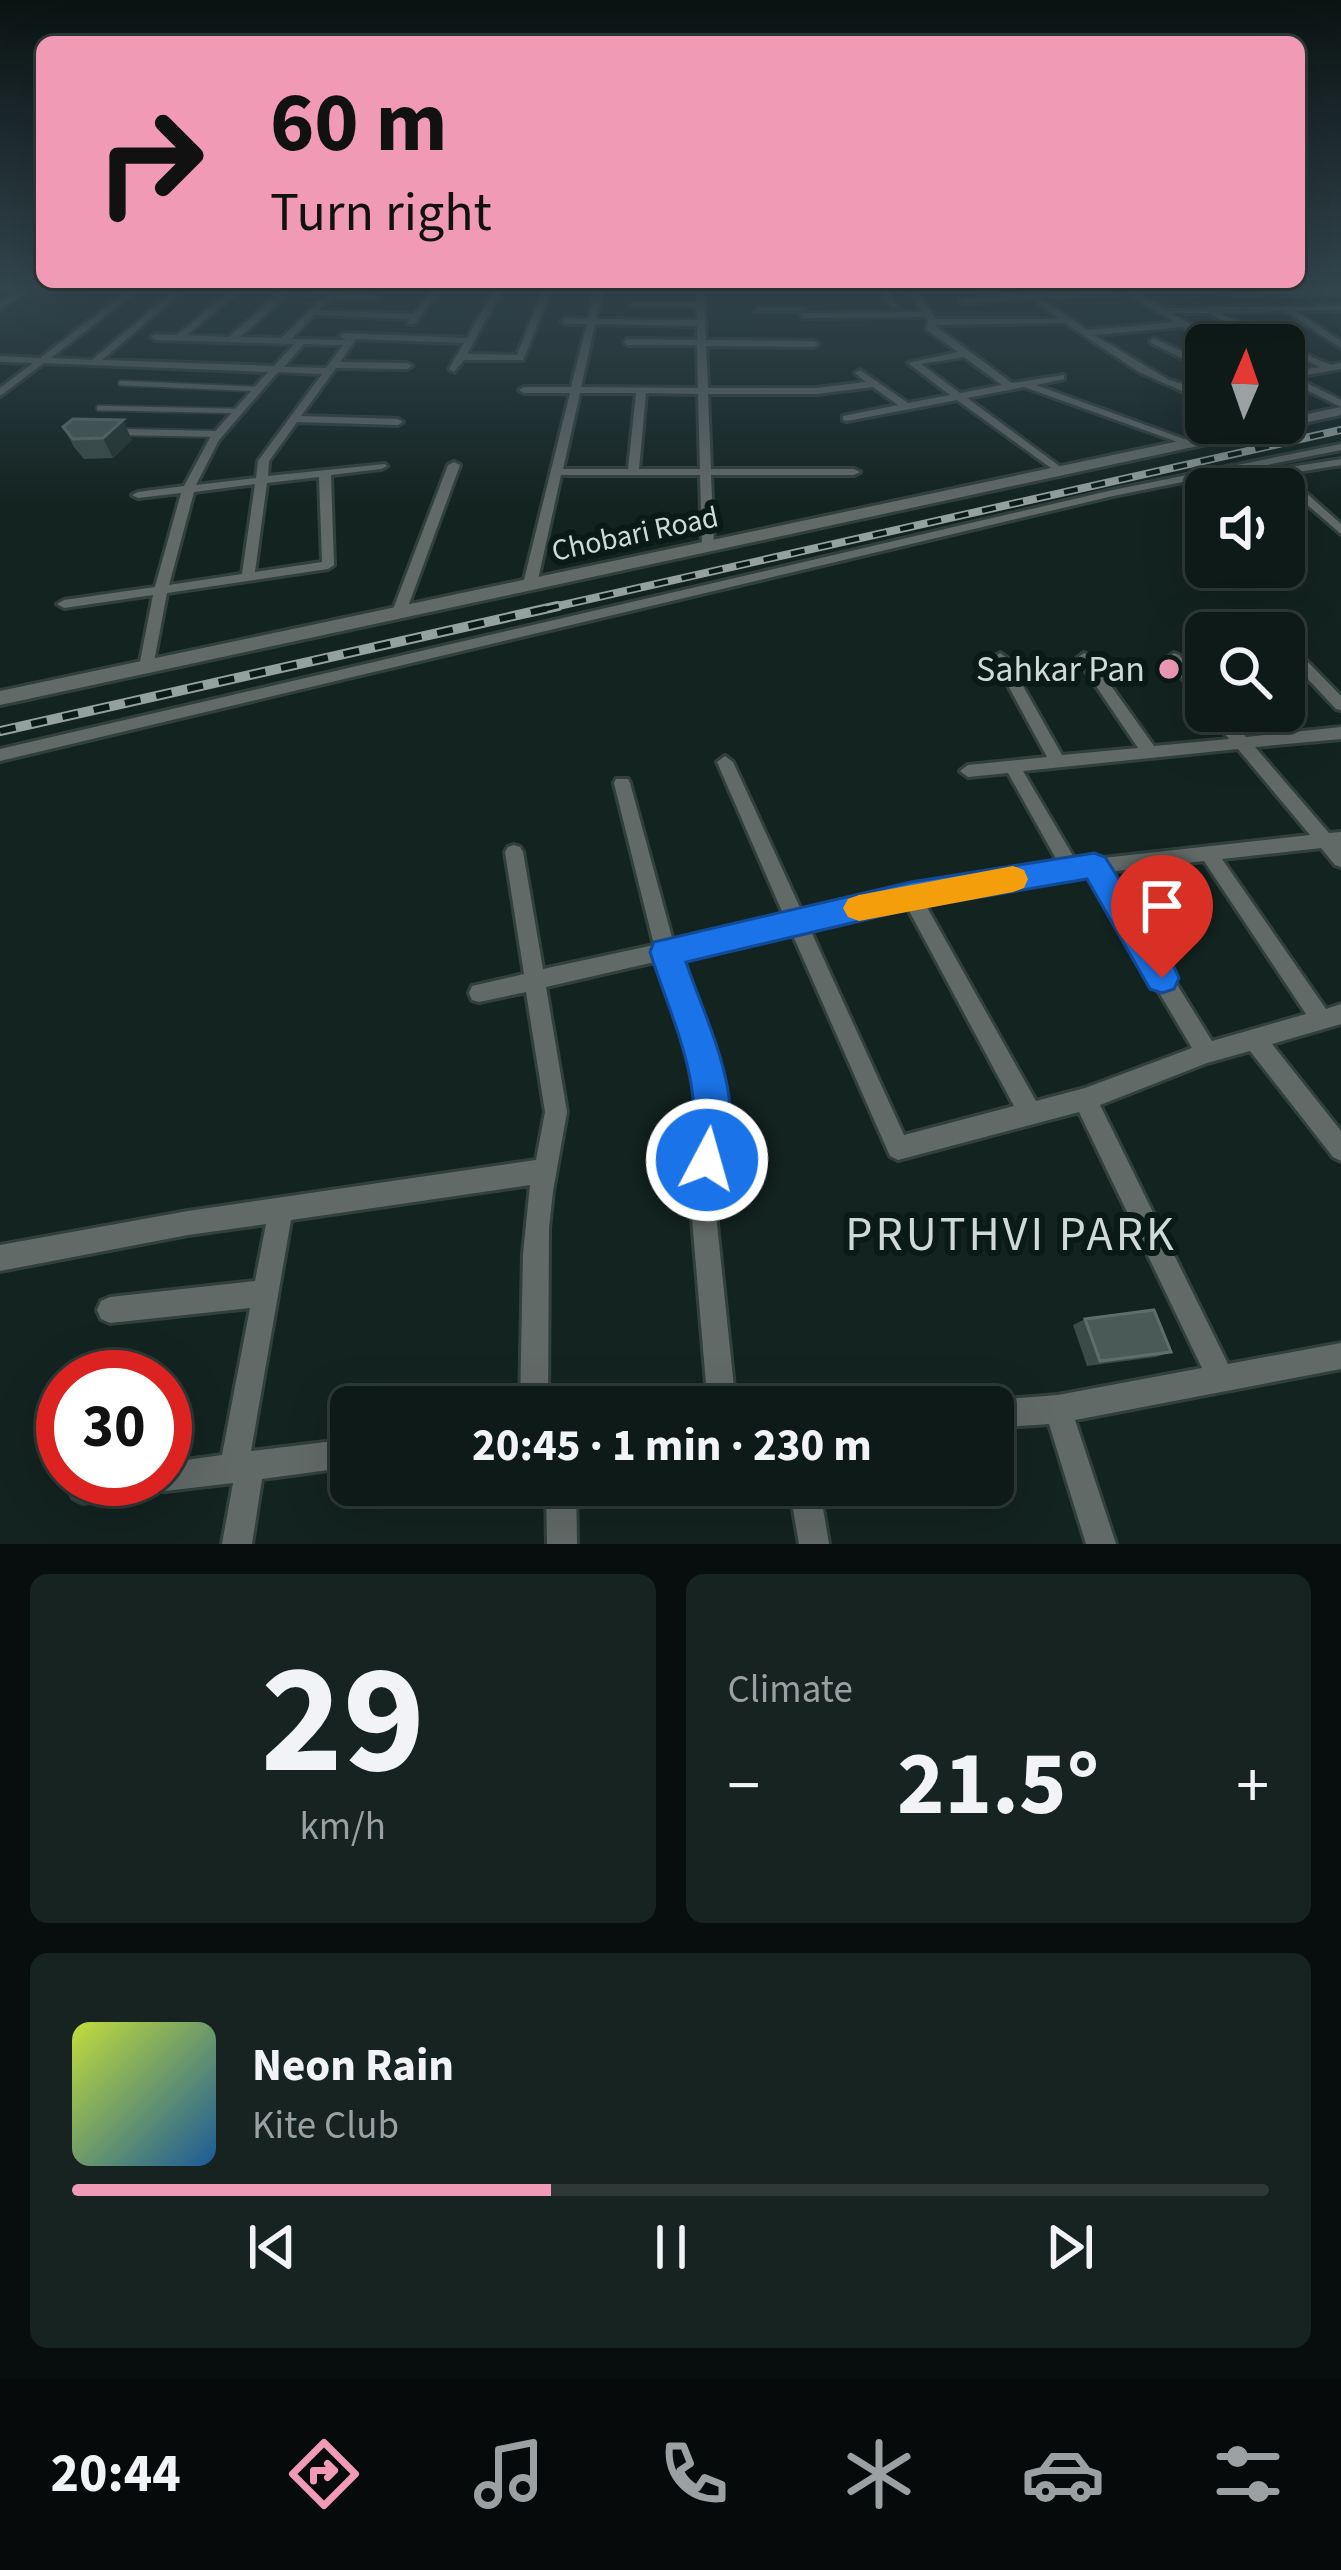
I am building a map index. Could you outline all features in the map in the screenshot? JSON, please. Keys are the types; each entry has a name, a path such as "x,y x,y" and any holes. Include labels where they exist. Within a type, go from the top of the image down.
{"street":[{"path":"0,393 37,362"},
{"path":"138,362 403,372 409,362"},
{"path":"146,667 190,489 220,434 284,362"},
{"path":"248,577 264,461 334,362"},
{"path":"454,369 457,362"},
{"path":"530,584 582,362"},
{"path":"702,362 708,545"},
{"path":"918,362 913,363 1058,470"},
{"path":"975,362 1011,387"},
{"path":"1130,362 1185,389"},
{"path":"1305,372 1336,367"},
{"path":"860,373 907,407"},
{"path":"847,418 1060,377"},
{"path":"524,389 816,392 874,384"},
{"path":"1026,384 1185,440"},
{"path":"1305,387 1341,407"},
{"path":"634,472 641,390"},
{"name":"Chobari Road","path":"1306,418 1341,407"},
{"path":"292,419 398,422"},
{"name":"Chobari Road","path":"0,698 1185,443"},
{"path":"0,755 1113,493 1334,448 1341,461 1300,468"},
{"path":"399,613 454,464"},
{"path":"138,495 381,466"},
{"path":"556,472 854,472"},
{"path":"64,604 328,565 325,473"},
{"path":"1305,498 1341,530"},
{"path":"1000,658 1058,762"},
{"path":"1084,658 1150,752"},
{"path":"1174,658 1185,672"},
{"path":"1305,668 1341,705"},
{"path":"1231,732 1333,839 1341,860"},
{"path":"968,771 1341,733"},
{"path":"725,763 898,1148 1085,1099 1207,1053 1331,1017 1208,853"},
{"path":"1012,766 1071,869"},
{"path":"622,782 666,952 713,1101 714,1138 702,1195 720,1386"},
{"path":"479,993 911,896 1071,869 1333,839"},
{"path":"514,852 556,1112 555,1142 543,1171 535,1386"},
{"path":"1094,866 1207,1053"},
{"path":"911,896 1030,1113"},
{"path":"1254,1040 1341,1148"},
{"path":"1085,1099 1222,1380"},
{"path":"0,1258 281,1209 543,1171"},
{"path":"237,1544 242,1467 281,1209"},
{"path":"110,1310 266,1293"},
{"path":"1014,1412 1058,1409 1341,1356"},
{"path":"1058,1409 1102,1544"},
{"path":"192,1473 330,1456"},
{"path":"561,1506 562,1544"},
{"path":"808,1506 814,1544"}],"lane":[{"path":"121,383 258,389"},
{"path":"99,408 238,411"},
{"path":"100,432 220,434"}],"building":[{"path":"73,419 123,420 103,438 73,439 63,427"},
{"path":"1154,1310 1171,1352 1100,1361 1085,1319"}],"railway":[{"path":"545,609 1341,430"},
{"path":"0,731 558,606"}],"slow traffic":[{"path":"859,908 1013,879"}],"place":[{"name":"Sahkar Pan","path":"1169,669"}],"district":[{"name":"PRUTHVI PARK","path":"1011,1235"}],"route":[{"path":"707,1160 714,1138 712,1089 666,952 911,896 1094,866 1162,978"}]}
